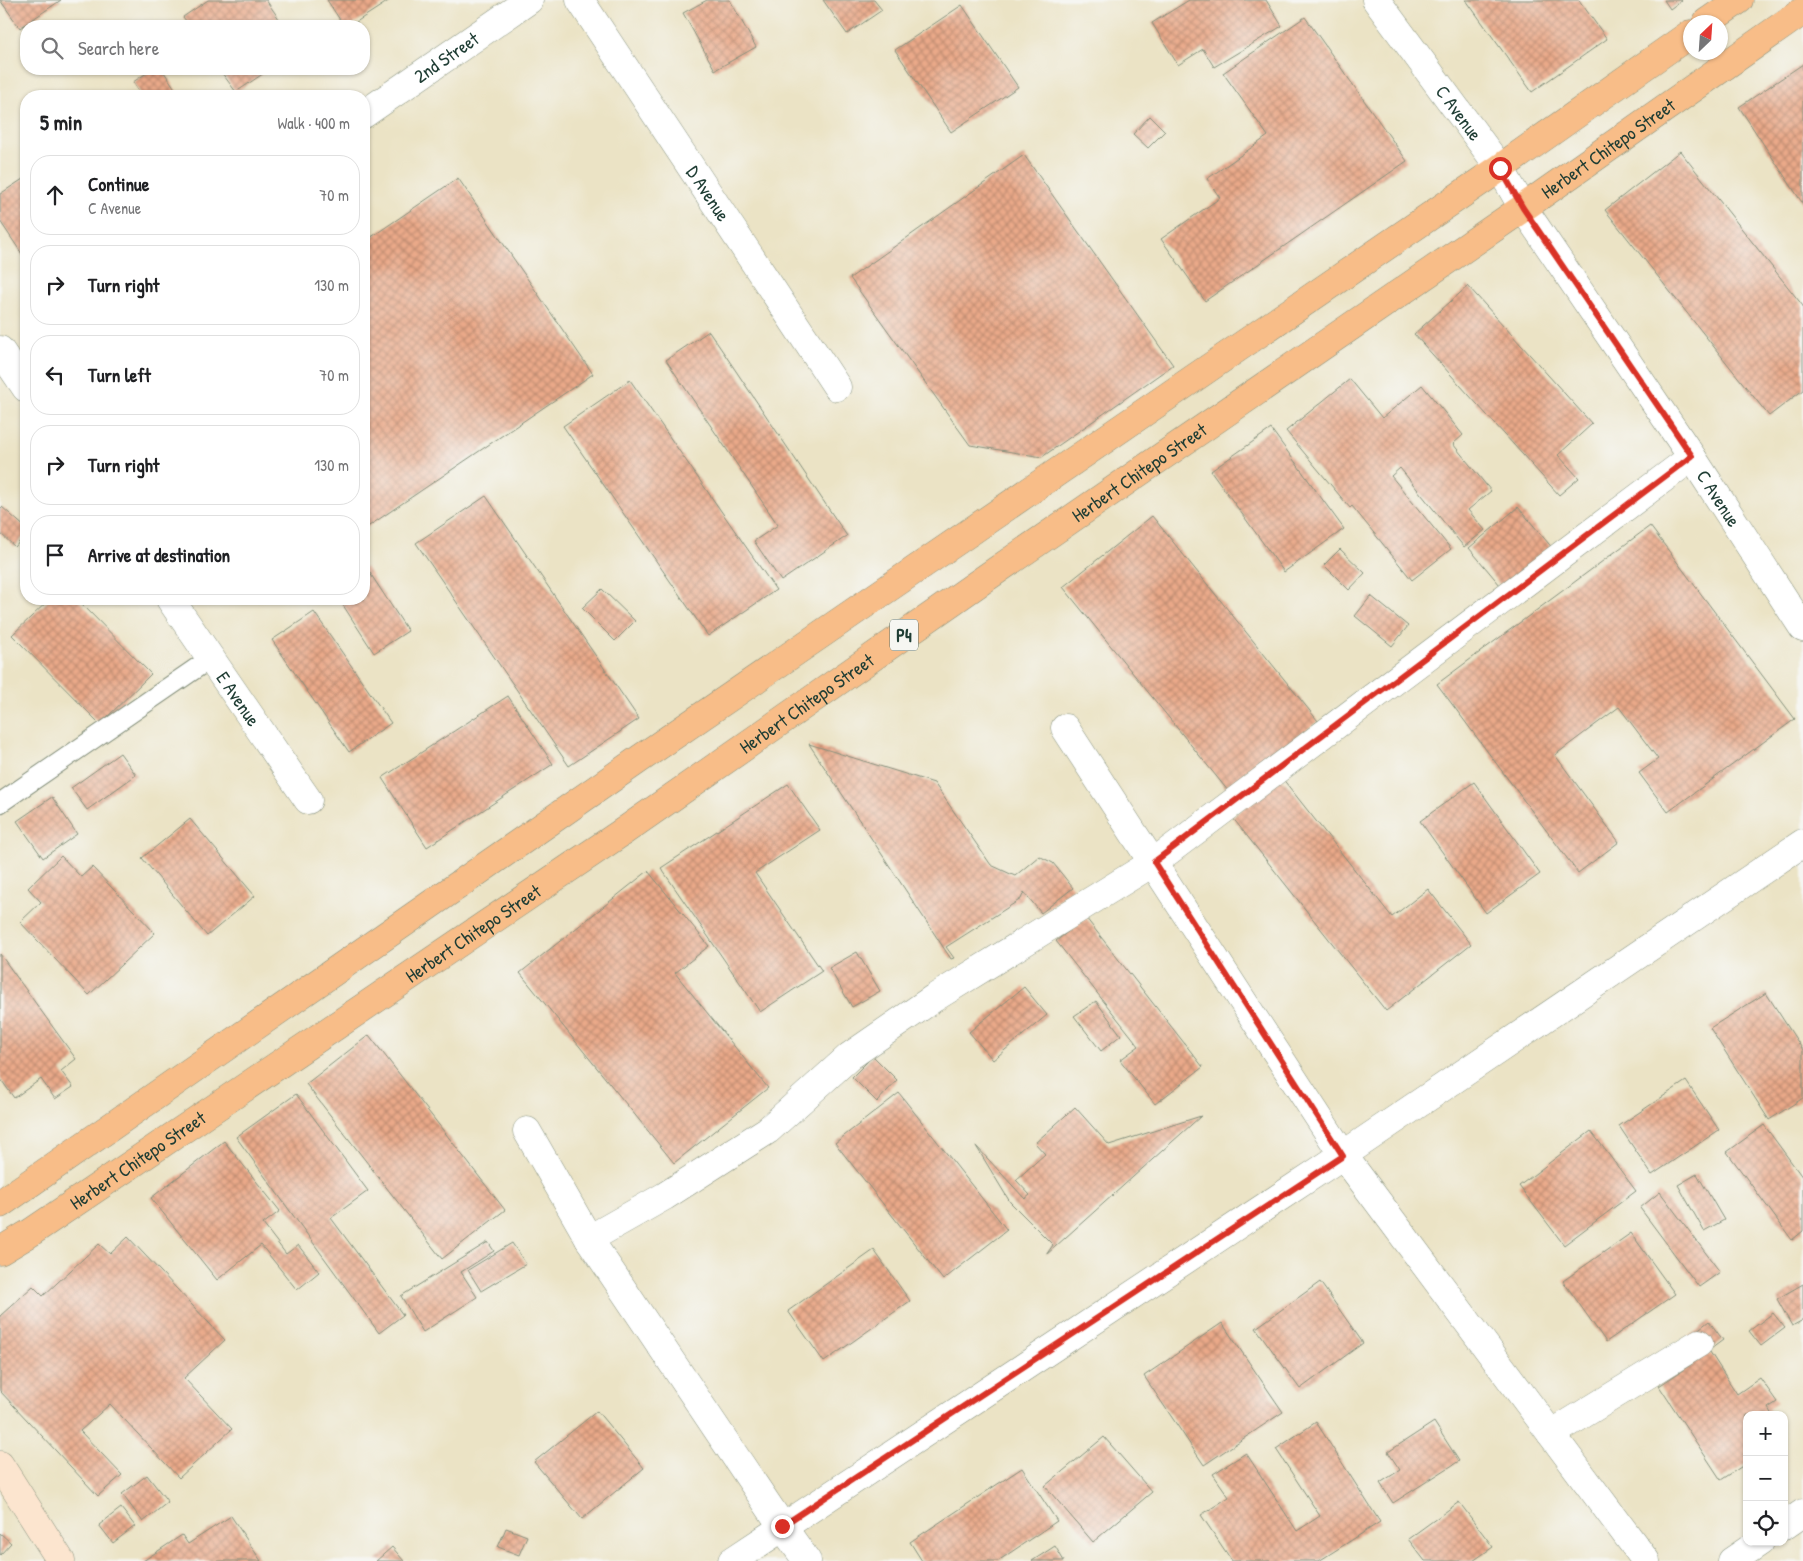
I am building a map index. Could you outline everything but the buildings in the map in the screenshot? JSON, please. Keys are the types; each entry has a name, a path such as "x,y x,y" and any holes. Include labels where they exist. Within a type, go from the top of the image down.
{"highway":[{"path":"1717,15 1739,0"},
{"name":"Herbert Chitepo Street","path":"0,1251 624,831 998,569 1523,208 1803,11"},
{"name":"P4","path":"0,1204 674,736 1500,168 1683,39"}],"main road":[{"path":"0,1465 61,1561"}],"street":[{"name":"2nd Street","path":"370,110 529,0"},
{"name":"D Avenue","path":"580,0 836,386"},
{"name":"C Avenue","path":"1376,0 1500,168 1523,208 1692,456 1803,628"},
{"path":"8,357 20,378"},
{"path":"588,1239 665,1196 768,1130 850,1056 934,998 1154,862 1692,456"},
{"name":"E Avenue","path":"174,605 308,800"},
{"path":"1065,728 1154,862 1343,1156 1646,1561"},
{"path":"732,1561 782,1526 1343,1156 1803,843"},
{"path":"528,1131 588,1239 782,1526 808,1561"},
{"path":"1551,1434 1699,1343"},
{"path":"1788,1523 1803,1513"},
{"path":"1732,1561 1754,1546"}],"lane":[{"path":"0,803 211,658"}],"route":[{"path":"782,1526 1343,1156 1154,862 1692,456 1523,208 1500,168"}]}
